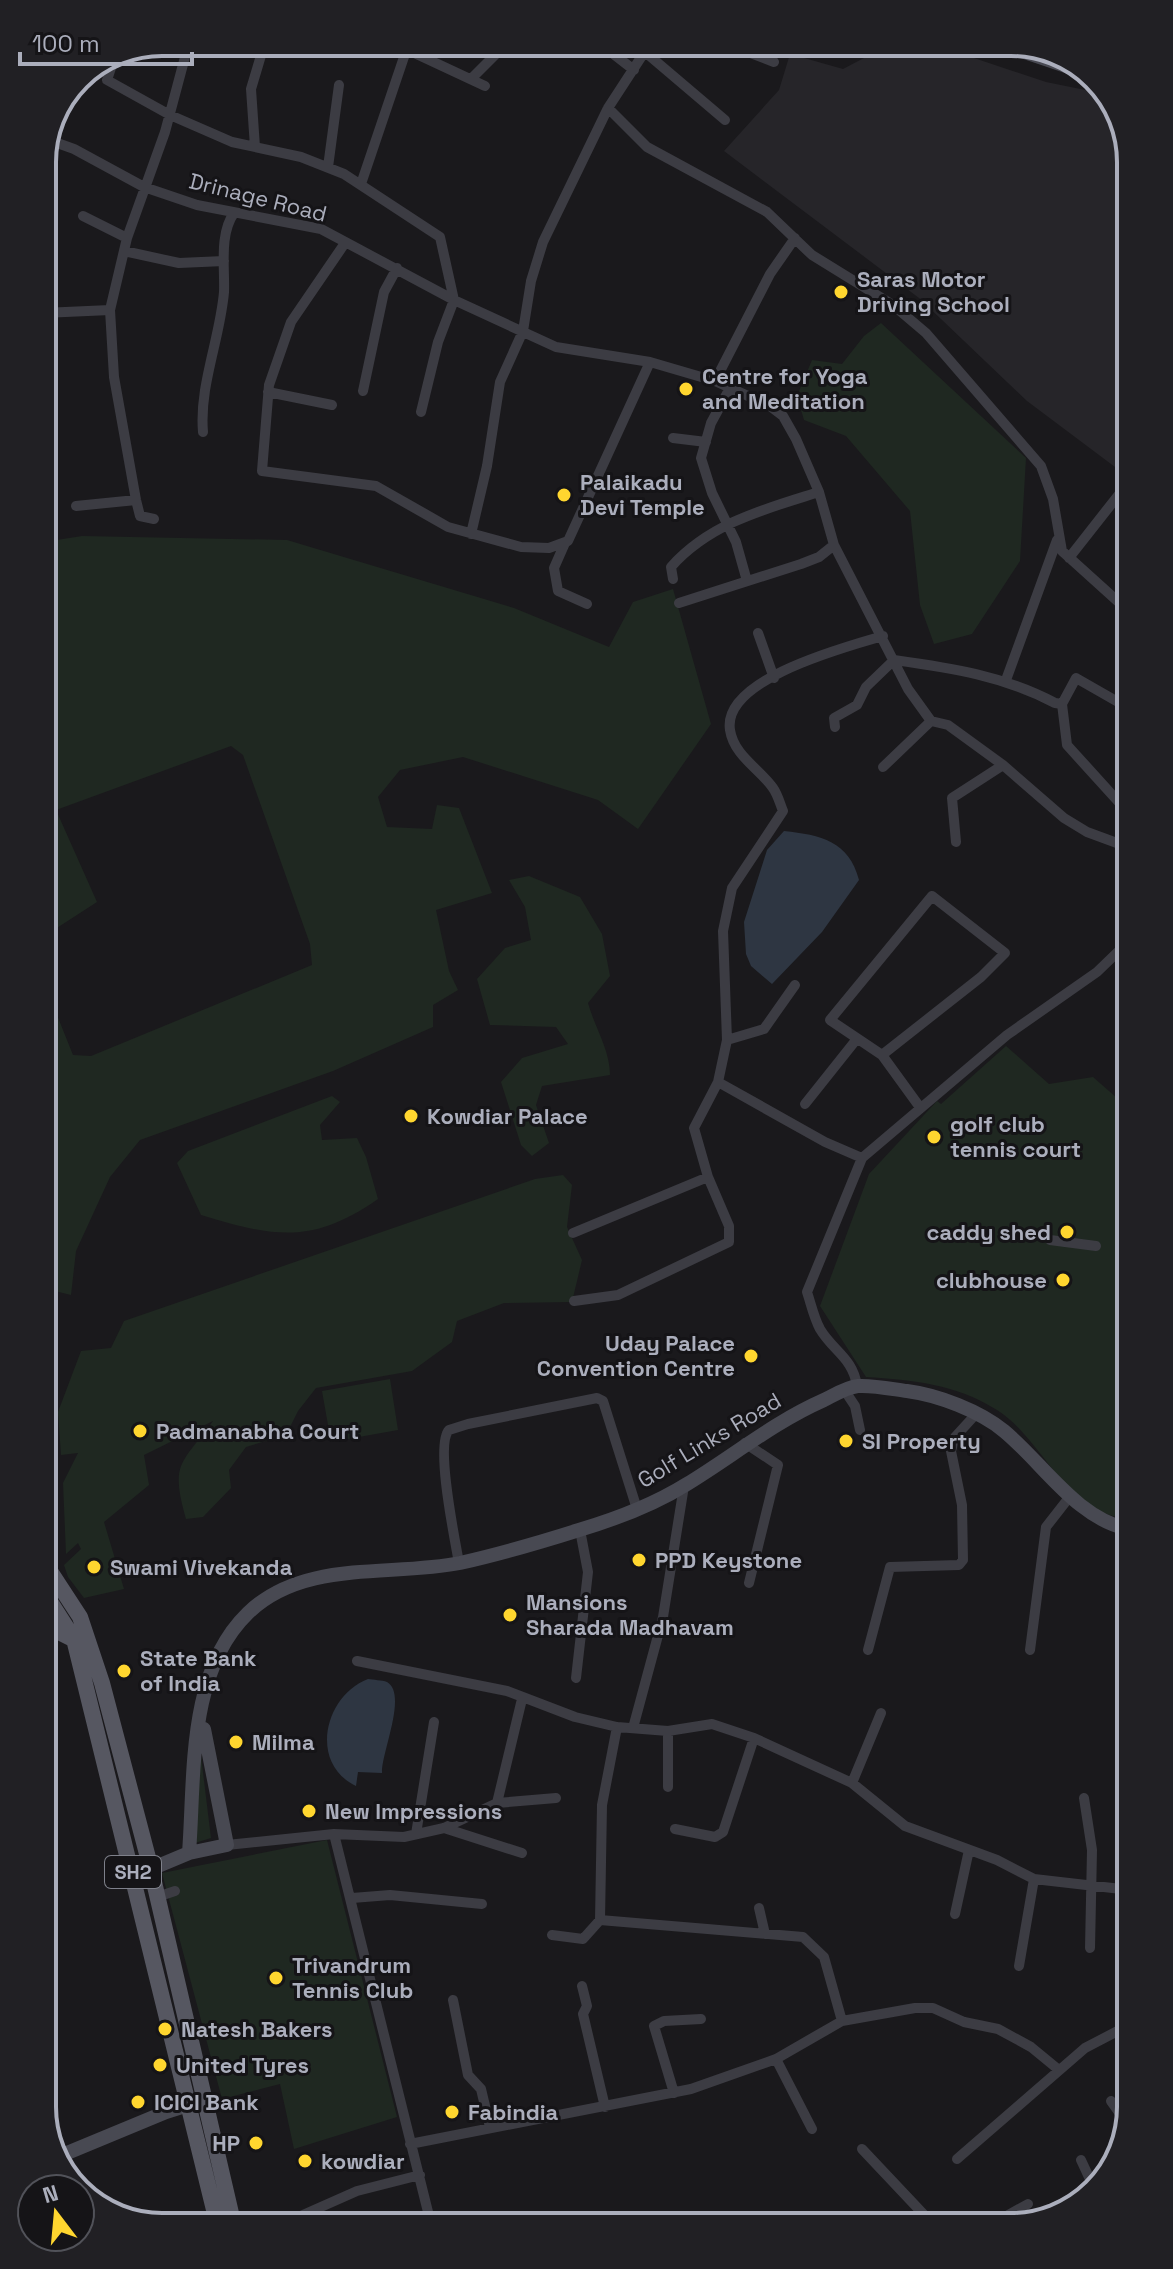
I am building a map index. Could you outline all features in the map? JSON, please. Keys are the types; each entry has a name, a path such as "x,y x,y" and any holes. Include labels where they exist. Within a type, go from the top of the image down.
{"main road":[{"path":"56,1581 88,1634 151,1869 196,2102 230,2213"},
{"name":"SH2","path":"56,1611 74,1639 196,2102 216,2213"},
{"path":"56,1630 74,1639"}],"street":[{"path":"154,519 140,516 136,500 114,377 110,310 127,238 170,115 185,56"},
{"path":"255,147 251,89 261,56"},
{"path":"361,184 404,56"},
{"path":"421,56 485,86"},
{"path":"471,79 494,56"},
{"path":"616,56 634,70"},
{"path":"471,534 487,466 500,382 523,331 531,281 543,242 608,108 643,56"},
{"path":"657,56 725,120"},
{"path":"758,56 774,62"},
{"path":"111,69 107,80 170,115 232,142 301,157 328,167 361,184 414,223 440,237 454,300 438,342 421,412"},
{"path":"328,167 339,85"},
{"path":"608,108 647,147 767,212 849,280 893,305 926,333 1041,466 1053,499 1057,540 1006,680"},
{"name":"Drinage Road","path":"58,143 144,187 234,213 321,229 454,300 556,347 650,362 715,381 770,406 783,416 819,492 834,545 908,689 931,721"},
{"path":"203,432 201,415 220,326 224,261 230,220 234,213"},
{"path":"83,216 127,238"},
{"path":"715,381 770,274 795,238"},
{"path":"345,243 291,322 268,392 262,471 376,486 425,516 471,534 521,547 549,548 565,543"},
{"path":"124,251 179,263 224,261"},
{"path":"363,391 384,292 397,268"},
{"path":"56,312 110,310"},
{"path":"587,604 558,591 554,568 650,362"},
{"path":"730,388 711,423 701,458 712,493 728,522 747,581"},
{"path":"268,392 332,405"},
{"path":"673,438 706,442"},
{"path":"673,579 671,567 728,522 819,492"},
{"path":"1069,558 1117,497"},
{"path":"76,506 136,500"},
{"path":"1057,540 1069,558 1117,601"},
{"path":"679,603 819,557 834,545"},
{"path":"758,633 774,678"},
{"path":"574,1301 618,1295 729,1242 729,1226 708,1177 694,1128 718,1082 727,1040 723,931 732,888 783,811 773,788 746,761 735,743 730,730 731,717 741,697 806,659 883,636"},
{"path":"835,727 834,718 857,705 866,687 894,660 956,668 1006,680 1062,704"},
{"path":"1117,701 1076,678 1062,704 1067,745 1117,800"},
{"path":"883,767 931,721 948,725 1003,765 1064,818 1087,832 1117,843"},
{"path":"956,842 952,798 1003,765"},
{"path":"882,1055 981,977 1005,953 932,896 884,957 832,1013 830,1020 834,1026 882,1055 919,1106"},
{"path":"860,1430 851,1388 855,1372 844,1353 820,1329 807,1292 862,1158 919,1106 1007,1035 1097,972 1117,953"},
{"path":"727,1040 764,1029 795,985"},
{"path":"805,1104 856,1040"},
{"path":"718,1082 825,1142 862,1158"},
{"path":"573,1233 708,1177"},
{"path":"1050,1240 1096,1246"},
{"path":"851,1388 912,1392 976,1414 1002,1429 1088,1511 1117,1524"},
{"name":"Golf Links Road","path":"189,1853 200,1709 224,1639 249,1612 274,1592 301,1580 459,1563 580,1530 637,1509 684,1486 745,1443 802,1410 851,1388"},
{"path":"459,1563 449,1507 443,1441 449,1430 458,1427 500,1415 597,1398 603,1401 613,1426 637,1509"},
{"path":"868,1650 890,1567 959,1565 963,1560 962,1505 951,1451 955,1437 976,1414"},
{"path":"745,1443 778,1465 749,1583"},
{"path":"633,1728 663,1617 684,1486"},
{"path":"1030,1650 1046,1527 1071,1495"},
{"path":"576,1678 588,1572 580,1530"},
{"path":"357,1661 482,1684 617,1727 668,1731 712,1724 754,1738 852,1783 905,1826 1034,1879 1093,1889 1117,1890"},
{"path":"497,1803 522,1699"},
{"path":"200,1709 227,1845"},
{"path":"852,1783 881,1713"},
{"path":"416,1834 434,1722"},
{"path":"552,1935 583,1939 600,1920 602,1805 617,1727"},
{"path":"668,1731 668,1787"},
{"path":"675,1829 715,1837 723,1832 754,1738"},
{"path":"134,1876 189,1853 227,1845 334,1834 367,1838 416,1834 444,1828 497,1803 556,1798"},
{"path":"1084,1798 1092,1850 1090,1948"},
{"path":"444,1828 522,1853"},
{"path":"334,1834 429,2213"},
{"path":"955,1914 969,1850"},
{"path":"1019,1966 1034,1879"},
{"path":"157,1897 175,1891"},
{"path":"352,1898 390,1895 482,1904"},
{"path":"759,1908 765,1934"},
{"path":"600,1920 803,1937 816,1946 824,1957 842,2021"},
{"path":"582,1986 587,2006 583,2014 605,2107"},
{"path":"453,2000 468,2075 481,2089 490,2127"},
{"path":"410,2144 674,2093 776,2059 842,2021 933,2008 964,2022 998,2029 1019,2039 1059,2070"},
{"path":"674,2093 654,2026 664,2021 701,2019"},
{"path":"957,2159 1085,2048 1117,2031"},
{"path":"776,2059 812,2129"},
{"path":"1111,2101 1117,2109"},
{"path":"67,2153 196,2102"},
{"path":"862,2149 922,2213"},
{"path":"1081,2160 1090,2178"},
{"path":"307,2213 357,2191 420,2175"},
{"path":"1012,2213 1028,2204"}],"shaded area":[{"path":"789,56 843,69 868,56 968,56 1046,82 1089,91 1103,109 1115,141 1117,162 1117,468 1027,401 919,298 724,151 779,90"},
{"path":"881,323 1026,458 1020,561 972,634 934,644 920,605 910,511 846,436 804,420 797,396 812,360 842,364 864,336"},
{"path":"82,536 287,540 514,608 609,647 633,602 673,589 711,724 638,829 598,800 463,757 400,770 378,797 387,827 432,829 437,805 459,808 492,893 436,910 449,971 458,990 433,1005 433,1027 333,1071 140,1140 110,1177 76,1251 71,1295 56,1291 56,1015 73,1055 91,1056 312,965 310,944 243,755 231,746 56,810 56,540"},
{"path":"56,810 97,902 56,929"},
{"path":"529,876 580,897 602,934 610,976 588,1003 605,1048 610,1075 542,1086 536,1105 549,1143 532,1156 521,1145 501,1082 522,1058 568,1044 556,1027 490,1025 477,979 505,948 531,940 525,907 509,880"},
{"path":"1006,1046 1049,1084 1093,1077 1117,1098 1117,1516 1088,1504 1072,1491 1013,1423 982,1401 934,1385 866,1377 820,1306 869,1174 937,1101 941,1104"},
{"path":"332,1096 340,1102 320,1125 322,1140 357,1138 378,1199 333,1224 292,1232 250,1228 201,1215 177,1163 188,1151"},
{"path":"563,1175 572,1185 567,1227 582,1260 572,1302 504,1303 457,1321 452,1342 412,1371 316,1388 298,1411 286,1435 246,1447 229,1470 231,1488 203,1517 186,1519 179,1475 186,1456 213,1421 144,1455 149,1485 104,1522 124,1589 84,1598 68,1577 64,1565 81,1549 78,1543 66,1554 63,1483 78,1453 61,1455 58,1412 81,1351 111,1348 124,1321 535,1179"},
{"path":"390,1379 398,1430 331,1442 322,1391"},
{"path":"201,1756 211,1838 195,1843"},
{"name":"Trivandrum Tennis Club","path":"327,1840 397,2117 294,2149 280,2084 222,2099 162,1873"}],"water":[{"path":"784,831 832,842 848,856 859,880 822,932 772,984 751,966 746,954 744,922 767,850"},
{"path":"368,1679 387,1682 393,1689 394,1711 382,1773 358,1772 356,1786 341,1775 332,1762 327,1746 328,1730 341,1699 353,1687"}],"place":[{"name":"Saras Motor Driving School","path":"841,292"},
{"name":"Centre for Yoga and Meditation","path":"686,389"},
{"name":"Palaikadu Devi Temple","path":"564,495"},
{"name":"Kowdiar Palace","path":"411,1116"},
{"name":"golf club tennis court","path":"934,1137"},
{"name":"caddy shed","path":"1067,1232"},
{"name":"clubhouse","path":"1063,1280"},
{"name":"Uday Palace Convention Centre","path":"751,1356"},
{"name":"Padmanabha Court","path":"140,1431"},
{"name":"SI Property","path":"846,1441"},
{"name":"PPD Keystone","path":"639,1560"},
{"name":"Swami Vivekanda","path":"94,1567"},
{"name":"Mansions Sharada Madhavam","path":"510,1615"},
{"name":"State Bank of India","path":"124,1671"},
{"name":"Milma","path":"236,1742"},
{"name":"New Impressions","path":"309,1811"},
{"name":"Trivandrum Tennis Club","path":"276,1978"},
{"name":"Natesh Bakers","path":"165,2029"},
{"name":"United Tyres","path":"160,2065"},
{"name":"ICICI Bank","path":"138,2102"},
{"name":"Fabindia","path":"452,2112"},
{"name":"HP","path":"256,2143"},
{"name":"kowdiar","path":"305,2161"}]}
